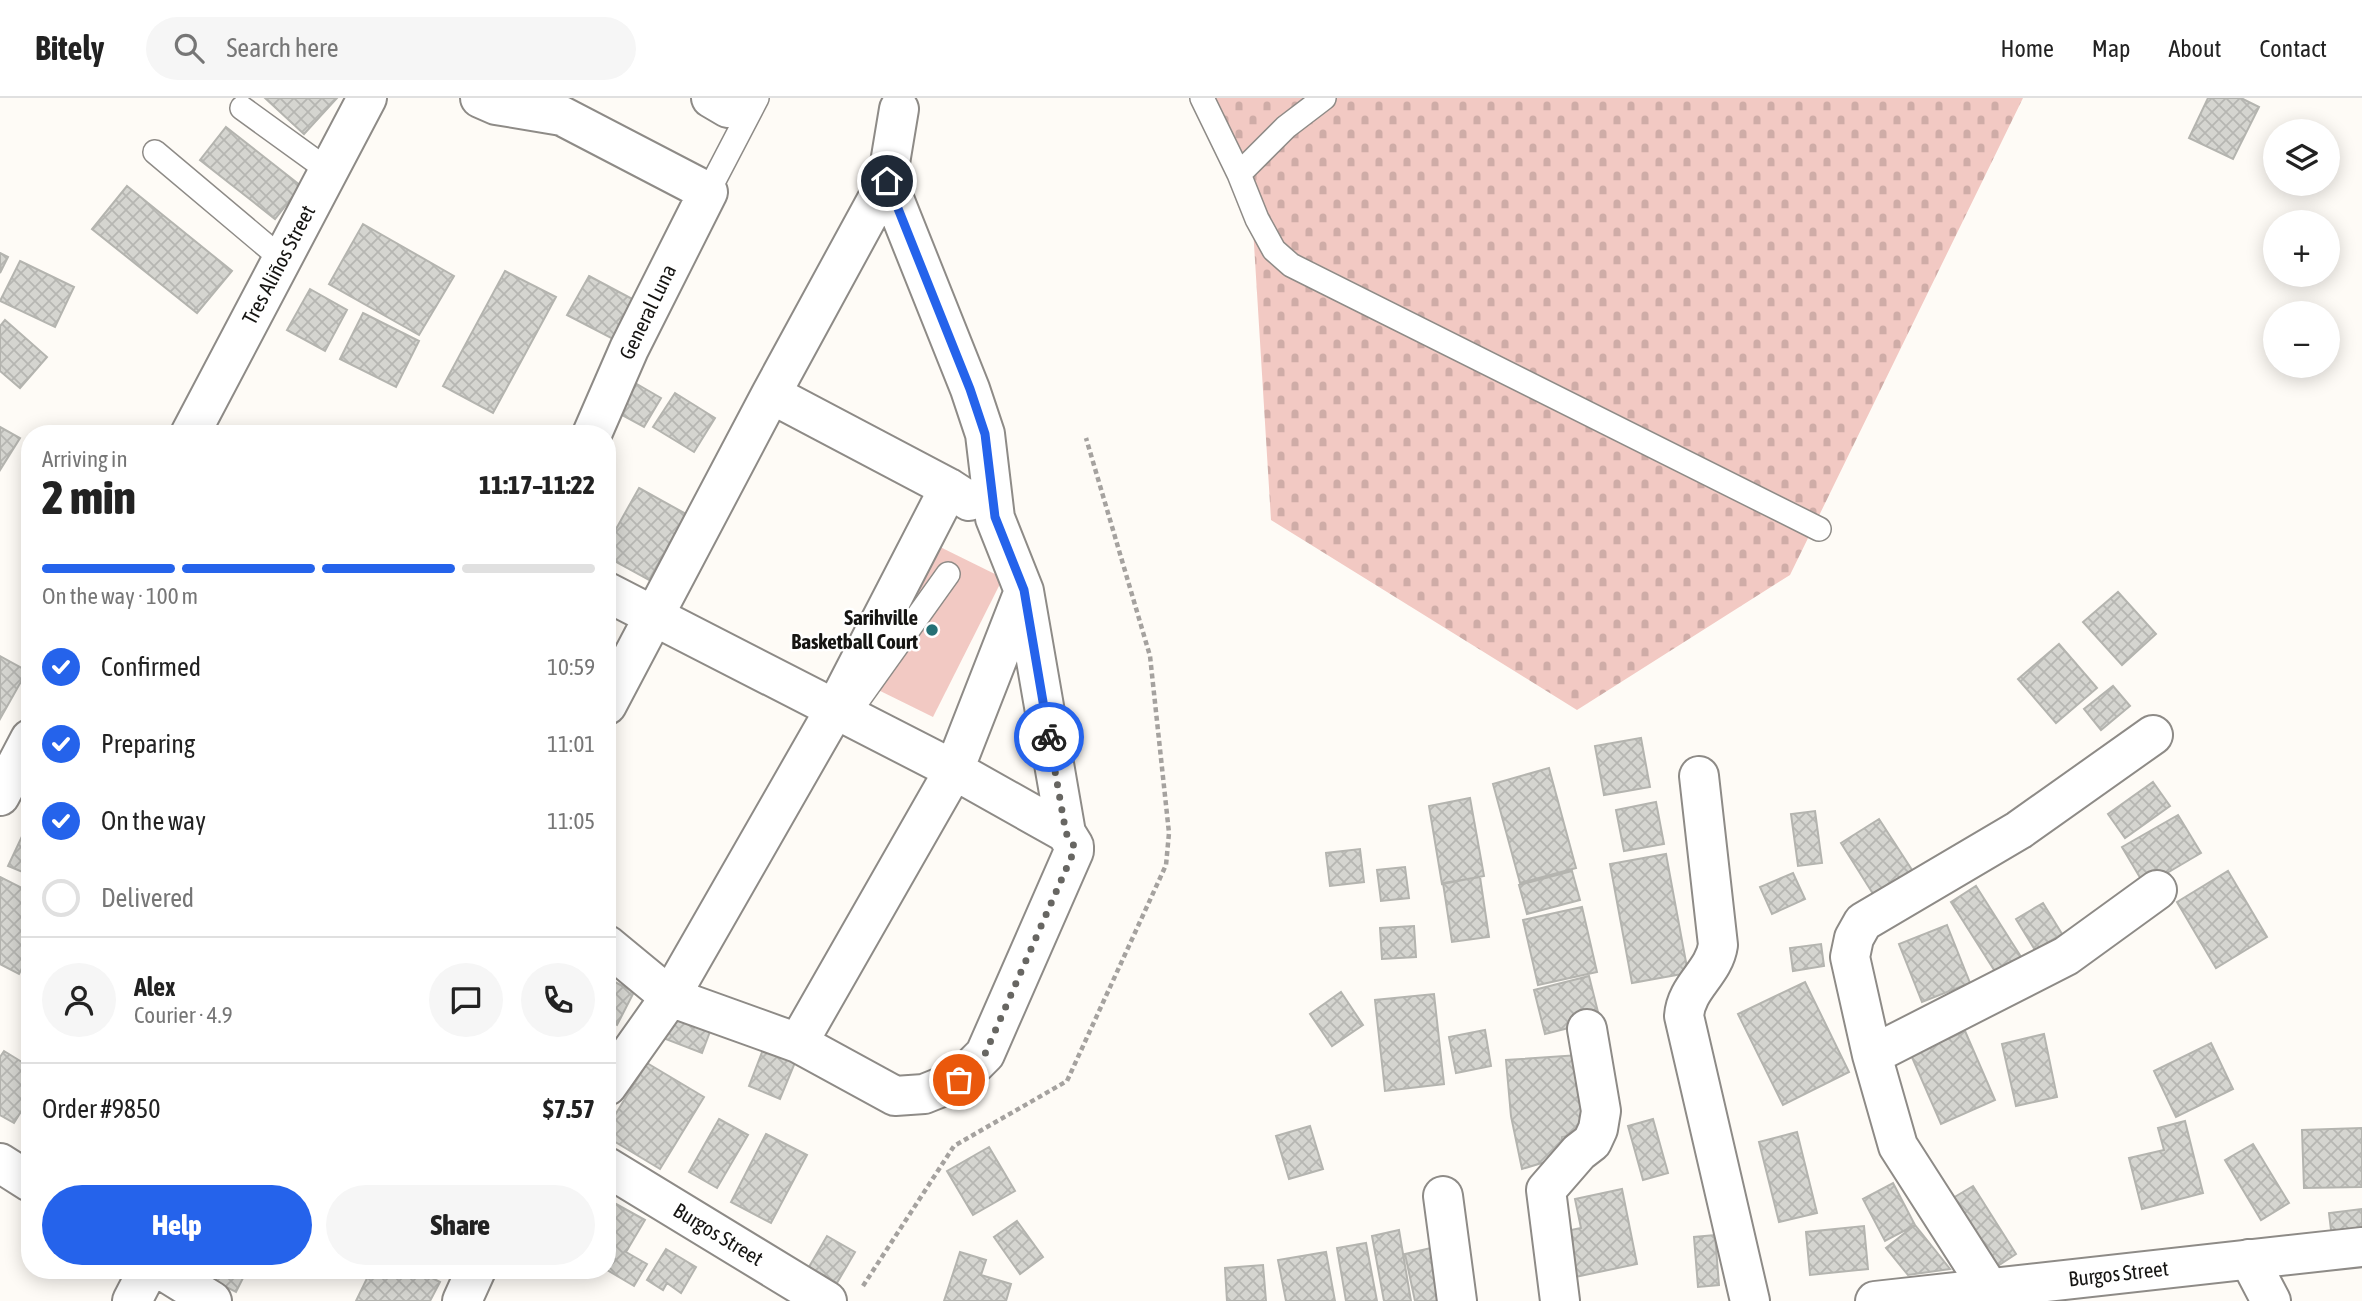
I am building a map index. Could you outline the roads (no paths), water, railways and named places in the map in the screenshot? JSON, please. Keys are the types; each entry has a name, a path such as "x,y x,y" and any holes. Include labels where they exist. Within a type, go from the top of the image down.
{"street":[{"name":"Tres Aliños Street","path":"195,425 367,98"},
{"path":"480,98 496,105 562,116 708,192"},
{"path":"616,688 887,181 898,109"},
{"path":"616,952 670,996 798,1044 895,1096 924,1094 959,1080 985,1054 1074,851 1066,833 1024,590 995,517 985,434 970,389 887,181"},
{"name":"General Luna","path":"596,425 629,349 708,192"},
{"path":"771,394 949,488 995,517"},
{"path":"616,1073 670,996 841,712 949,488"},
{"path":"798,1044 954,770 1024,590"},
{"path":"616,597 954,770 1066,833"},
{"path":"1991,1294 1898,1146 1871,1055 1850,957 1854,938 1863,922 2019,830 2153,735"},
{"path":"9,791 21,761"},
{"path":"1699,776 1718,945 1710,968 1690,992 1684,1016 1750,1301"},
{"path":"1871,1055 2066,956 2157,890"},
{"path":"1560,1301 1546,1190 1579,1152 1592,1142 1598,1129 1601,1111 1587,1029"},
{"path":"0,1163 21,1176"},
{"name":"Burgos Street","path":"616,1172 827,1301"},
{"path":"1443,1196 1457,1301"},
{"name":"Burgos Street","path":"1875,1301 1991,1294 2249,1259 2362,1247"},
{"path":"2249,1259 2271,1301"},
{"path":"132,1301 143,1279"},
{"path":"177,1279 212,1301"},
{"path":"463,1301 472,1279"}],"lane":[{"path":"1202,98 1239,174 1256,219 1274,250 1291,265 1819,529"},
{"path":"1239,174 1286,127 1324,98"},
{"path":"708,192 732,101"},
{"path":"242,108 329,171"},
{"path":"155,152 282,259"},
{"path":"841,712 948,574"}],"place":[{"name":"Sarihville Basketball Court","path":"932,630"}]}
